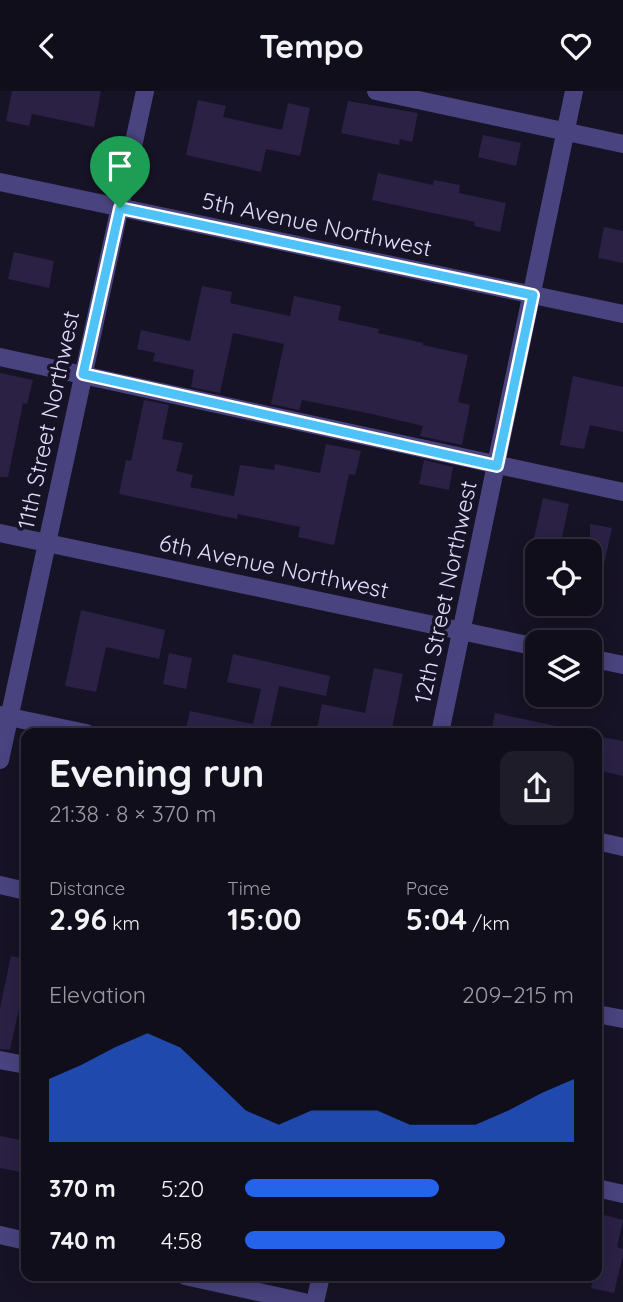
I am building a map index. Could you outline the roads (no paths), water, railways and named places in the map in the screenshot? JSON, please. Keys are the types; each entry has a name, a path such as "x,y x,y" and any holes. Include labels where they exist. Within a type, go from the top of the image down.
{"street":[{"name":"11th Street Northwest","path":"0,760 5,716 46,543 145,91"},
{"path":"376,91 623,144"},
{"name":"12th Street Northwest","path":"441,728 575,91"},
{"name":"5th Avenue Northwest","path":"0,182 623,314"},
{"path":"0,357 623,492"},
{"name":"6th Avenue Northwest","path":"0,533 525,644"},
{"path":"602,661 623,665"},
{"path":"5,716 62,728"},
{"path":"602,842 623,847"},
{"path":"0,885 21,890"},
{"path":"602,1015 623,1019"},
{"path":"0,1060 21,1064"},
{"path":"602,1189 623,1194"},
{"path":"0,1235 21,1240"},
{"path":"208,1281 304,1302"},
{"path":"315,1302 320,1281"}]}
